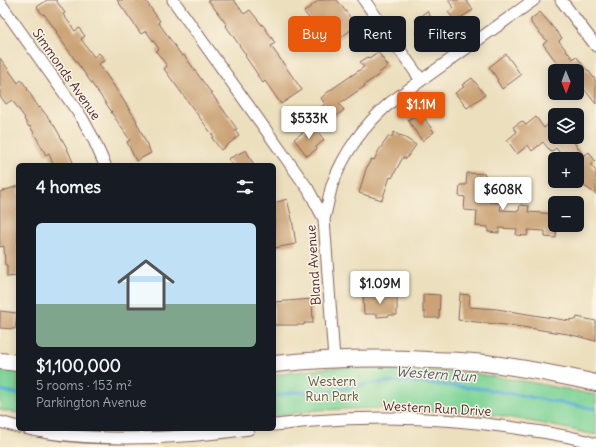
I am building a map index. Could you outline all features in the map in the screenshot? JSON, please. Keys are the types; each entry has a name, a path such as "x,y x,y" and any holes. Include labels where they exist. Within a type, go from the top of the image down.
{"main road":[{"path":"276,364 334,359 395,358 484,363 596,383"},
{"path":"0,361 16,363"}],"street":[{"name":"Bland Avenue","path":"173,0 308,189 324,219 334,359"},
{"path":"364,0 421,80"},
{"path":"324,219 332,186 348,152 368,124 378,113 421,80 534,0"},
{"path":"561,0 596,46"},
{"name":"Simmonds Avenue","path":"0,3 82,118 104,163"},
{"name":"Western Run Drive","path":"276,425 312,421 390,418 472,422 557,434 596,444"},
{"path":"0,422 16,426"},
{"path":"40,431 64,435 160,442 191,436 233,431"}],"green space":[{"name":"Western Run Park","path":"334,367 470,373 529,382 596,395 596,435 497,415 445,411 379,408 317,410 276,416 276,375"},
{"path":"0,369 16,371 16,413 0,410"}],"building":[{"path":"47,0 56,0 65,13 63,14 75,31 79,28 85,36 81,39 94,57 99,53 105,60 99,64 137,121 151,153 136,161 127,142 130,140 112,112 56,33 57,32 37,7"},
{"path":"117,0 145,0 160,21 158,22 182,56 184,55 237,129 235,130 239,136 221,150 212,138 214,137 164,69 167,66 156,51 159,49 146,31 141,34"},
{"path":"208,0 234,0 244,14 250,10 263,25 275,43 271,46 302,90 281,104 265,81 263,83 257,75 245,56 246,55 226,26 227,25"},
{"path":"319,0 337,0 349,16 349,31 341,37 341,16 307,16 304,12"},
{"path":"448,0 466,0 473,10 463,16 451,16 448,12 454,8"},
{"path":"427,11 430,16 420,16"},
{"path":"540,12 562,38 559,41 573,59 576,56 582,64 558,64 543,44 547,41 531,23 531,19"},
{"path":"378,52 388,66 379,73 380,74 364,85 365,86 339,104 344,110 325,125 315,111 325,104 321,98 364,67 360,62 368,57 369,58"},
{"path":"506,54 521,75 502,89 489,67"},
{"path":"0,58 18,83 21,80 39,108 40,107 54,125 67,148 73,163 52,163 49,153 46,155 30,126 29,127 24,119 25,118 12,100 6,104 0,96"},
{"path":"584,66 596,81 596,104 584,89"},
{"path":"472,78 485,95 467,108 455,93 464,87 462,85"},
{"path":"420,112 434,132 422,141 408,120"},
{"path":"536,117 544,128 548,125 548,144 575,144 581,152 559,152 556,148 551,152 543,142 532,151 528,145 517,154 507,140 517,132 513,127 522,121 526,125"},
{"path":"313,125 324,140 316,147 317,149 307,156 294,139"},
{"path":"394,132 416,145 406,159 403,157 392,178 390,177 382,200 359,193 366,169 371,159 374,160 389,136 391,138"},
{"path":"246,150 253,163 231,163 228,159"},
{"path":"589,152 595,161 591,165 596,171 596,194 584,186 584,156"},
{"path":"467,173 485,174 484,188 490,188 489,202 501,203 500,210 519,211 520,205 529,206 528,212 548,213 548,232 556,232 556,238 545,237 545,231 528,230 527,236 516,235 517,229 499,228 499,233 488,232 488,227 476,226 477,211 464,210 465,197 459,196 460,185 466,185"},
{"path":"16,187 16,276 7,277 4,246 0,247 0,192"},
{"path":"287,199 296,244 276,248 276,202"},
{"path":"423,294 440,295 439,318 425,318 425,312 423,312"},
{"path":"460,294 470,295 469,307 497,309 570,321 570,319 576,320 577,317 596,321 596,341 568,334 515,326 458,320"},
{"path":"363,295 397,296 397,315 377,317 377,314 364,314"},
{"path":"312,299 313,323 304,323 304,325 276,325 276,302"},
{"path":"0,311 16,313 15,329 0,328"}],"waterway":[{"name":"Western Run","path":"276,396 295,392 326,392 384,382 413,382 484,389 596,409"},
{"name":"Western Run","path":"0,390 16,394"}]}
